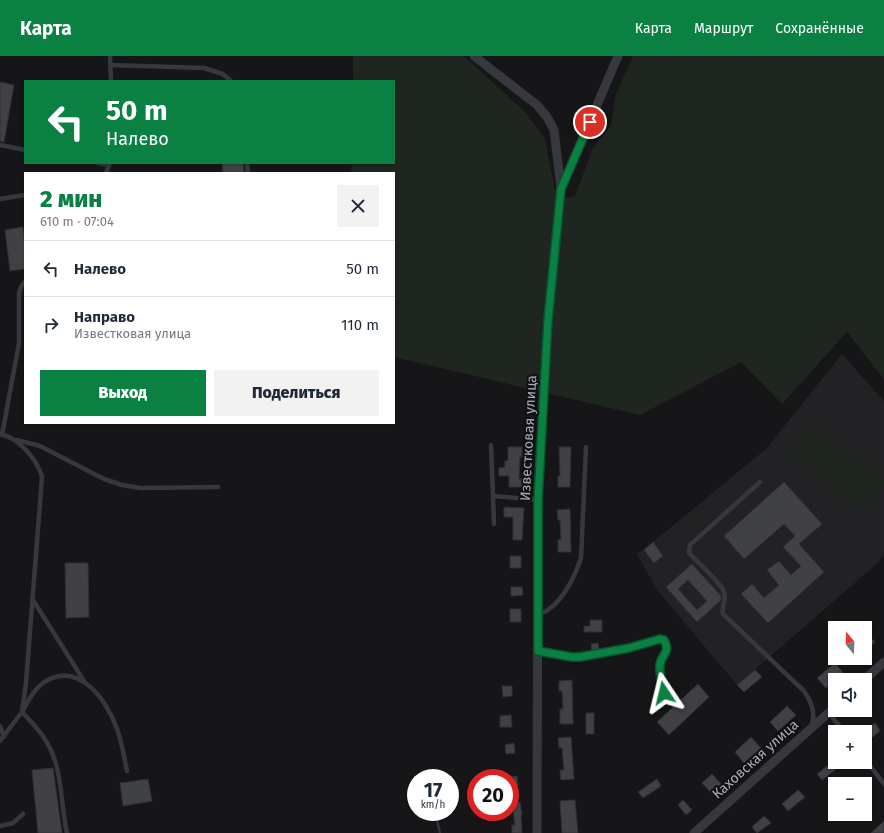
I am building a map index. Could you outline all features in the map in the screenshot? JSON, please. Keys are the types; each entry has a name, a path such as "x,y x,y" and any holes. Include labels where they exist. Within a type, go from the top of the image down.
{"street":[{"path":"474,56 537,105 547,117 554,130 561,189"},
{"name":"Известковая улица","path":"537,833 538,500 547,334 561,189 618,56"},
{"path":"872,673 884,662"},
{"name":"Каховская улица","path":"694,833 828,713"}],"lane":[{"path":"110,56 111,80"},
{"path":"110,65 204,68 223,74 230,80"},
{"path":"0,145 24,150"},
{"path":"0,199 24,195"},
{"path":"24,282 19,293 19,343 1,435 40,446 104,479 122,485 140,488 218,487"},
{"path":"15,439 35,462 42,477 33,600 22,712 46,739 54,755 58,767 66,833"},
{"path":"491,445 494,524"},
{"path":"538,615 549,609 559,600 581,558 586,447"},
{"path":"760,482 690,545 689,553 722,588 725,598 722,611 723,614 804,691 812,705 814,718 810,729"},
{"path":"493,496 538,500"},
{"path":"33,600 85,681 106,706 118,729 127,771"},
{"path":"538,651 580,657 629,648 660,639 664,640 667,649 666,654 660,661 660,672 665,702"},
{"path":"0,741 22,712 35,690 42,683 51,678 60,676 73,677 85,681"},
{"path":"0,726 4,736"},
{"path":"872,768 884,784"},
{"path":"0,826 13,822 23,814"}],"shaded area":[{"path":"353,56 464,56 526,113 545,139 557,200 575,196 593,148 611,125 616,94 633,56 884,56 884,379 847,332 782,404 741,362 640,415 395,357 395,172 351,172 352,164 395,164 395,80 353,80"},
{"path":"842,354 884,401 884,552 879,562 737,685 657,590 637,554 767,448"},
{"path":"812,423 884,477 884,488 866,512 789,454"}],"building":[{"path":"0,82 14,85 4,142 0,141"},
{"path":"222,164 243,164 244,172 223,172"},
{"path":"23,227 24,269 10,271 5,230"},
{"path":"508,447 522,447 519,479 523,479 523,487 509,487 509,476 499,476 499,468 505,467 505,461 508,461"},
{"path":"559,447 571,447 570,487 558,487 558,476 560,476"},
{"path":"784,482 822,524 799,544 824,572 768,623 741,594 752,584 764,598 779,585 767,570 779,561 791,575 801,566 783,547 795,536 784,524 744,559 724,536"},
{"path":"504,507 524,508 522,540 513,540 513,517 504,517"},
{"path":"570,509 571,552 558,552 558,540 561,539 560,520 558,520 557,510"},
{"path":"653,542 663,556 654,563 644,550"},
{"path":"510,556 521,556 521,568 510,568"},
{"path":"65,563 88,563 89,617 66,618"},
{"path":"692,564 721,596 721,600 697,622 666,587","holes":["688,580 707,601 697,610 678,589"]},
{"path":"511,587 522,587 523,595 511,596"},
{"path":"510,609 521,609 521,622 510,622"},
{"path":"590,620 602,620 602,632 584,632 584,626 590,626"},
{"path":"598,643 599,650 592,651 591,644"},
{"path":"833,665 837,665 843,673 828,673 828,686 826,688 817,678"},
{"path":"755,670 762,677 744,692 737,685"},
{"path":"572,680 573,724 560,724 560,709 563,709 562,691 559,691 559,681"},
{"path":"698,684 709,697 669,735 657,722"},
{"path":"502,686 512,686 512,696 503,697"},
{"path":"787,706 796,715 778,731 770,722"},
{"path":"586,713 594,713 594,734 586,734"},
{"path":"511,715 512,727 500,727 500,716"},
{"path":"875,723 880,731 872,737 872,725"},
{"path":"571,737 574,779 561,780 560,770 564,770 562,748 559,748 558,738"},
{"path":"751,737 761,748 744,763 735,752"},
{"path":"514,743 515,753 506,754 505,745"},
{"path":"828,765 828,769 836,769 822,780 817,774"},
{"path":"53,768 62,833 38,833 32,770"},
{"path":"712,774 724,787 714,796 702,783"},
{"path":"148,779 152,801 123,806 120,783"},
{"path":"657,779 661,786 643,798 638,792"},
{"path":"798,790 805,797 788,811 782,804"},
{"path":"575,800 578,833 562,833 560,801"},
{"path":"683,800 692,810 686,815 678,805"},
{"path":"519,802 522,815 522,833 512,833 512,825 515,825 514,821 519,821"},
{"path":"764,816 771,823 757,833 752,827"},
{"path":"884,821 884,833 871,833"}],"waterway":[{"path":"437,821 440,833"}],"route":[{"path":"590,122 561,189 548,320 538,500 538,651 580,657 629,648 660,639 664,640 667,649 666,654 660,661 660,672 664,693"}]}
